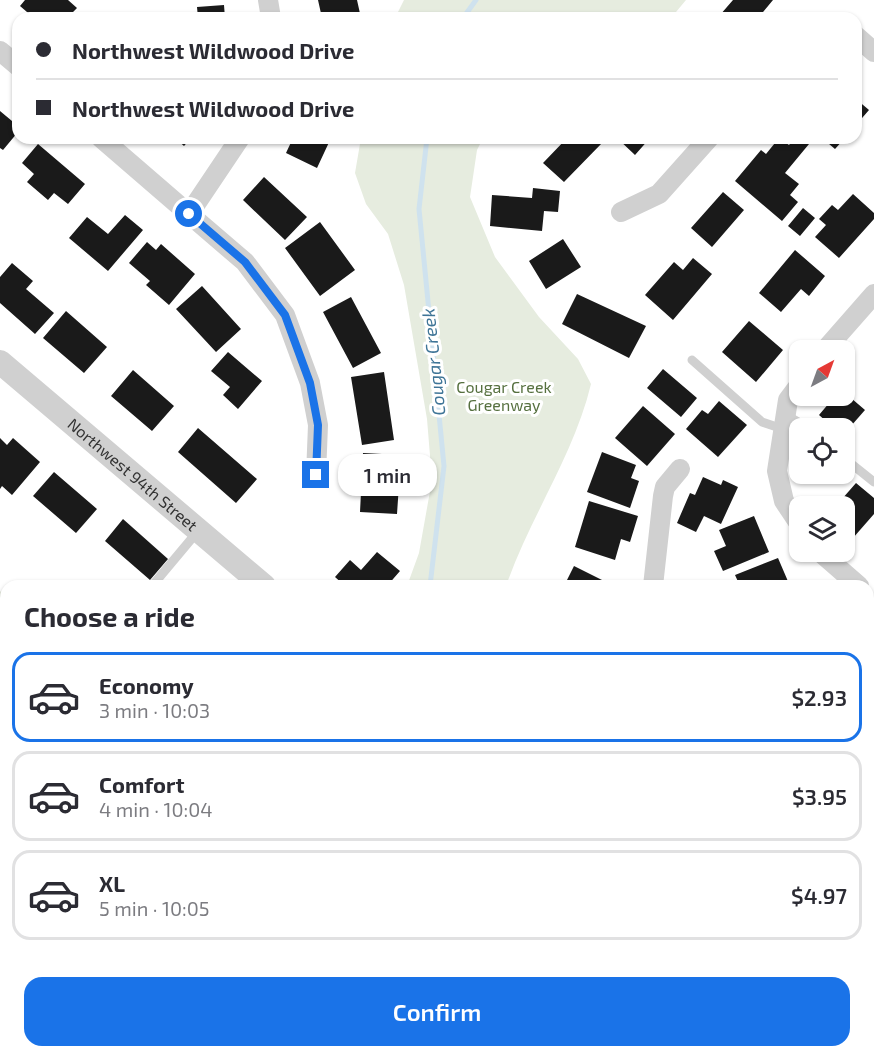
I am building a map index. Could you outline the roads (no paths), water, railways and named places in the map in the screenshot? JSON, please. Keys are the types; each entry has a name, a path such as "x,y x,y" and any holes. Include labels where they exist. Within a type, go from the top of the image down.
{"street":[{"path":"862,41 874,52"},
{"path":"0,51 12,61"},
{"path":"108,144 245,262 285,315 310,383 318,425 316,475"},
{"path":"189,214 236,144"},
{"path":"621,212 659,194 704,144"},
{"path":"834,340 874,294"},
{"name":"Northwest 94th Street","path":"0,362 257,580"},
{"path":"789,399 777,471 784,501 789,508"},
{"path":"654,580 665,487 680,469"},
{"path":"831,562 852,580"}],"lane":[{"path":"692,360 762,422 789,423"},
{"path":"855,467 874,482"},
{"path":"157,580 198,531"}],"waterway":[{"name":"Cougar Creek","path":"467,12 476,0"},
{"name":"Cougar Creek","path":"426,144 419,209 444,466 431,580"}],"park label":[{"name":"Cougar Creek Greenway","path":"504,396"}]}
